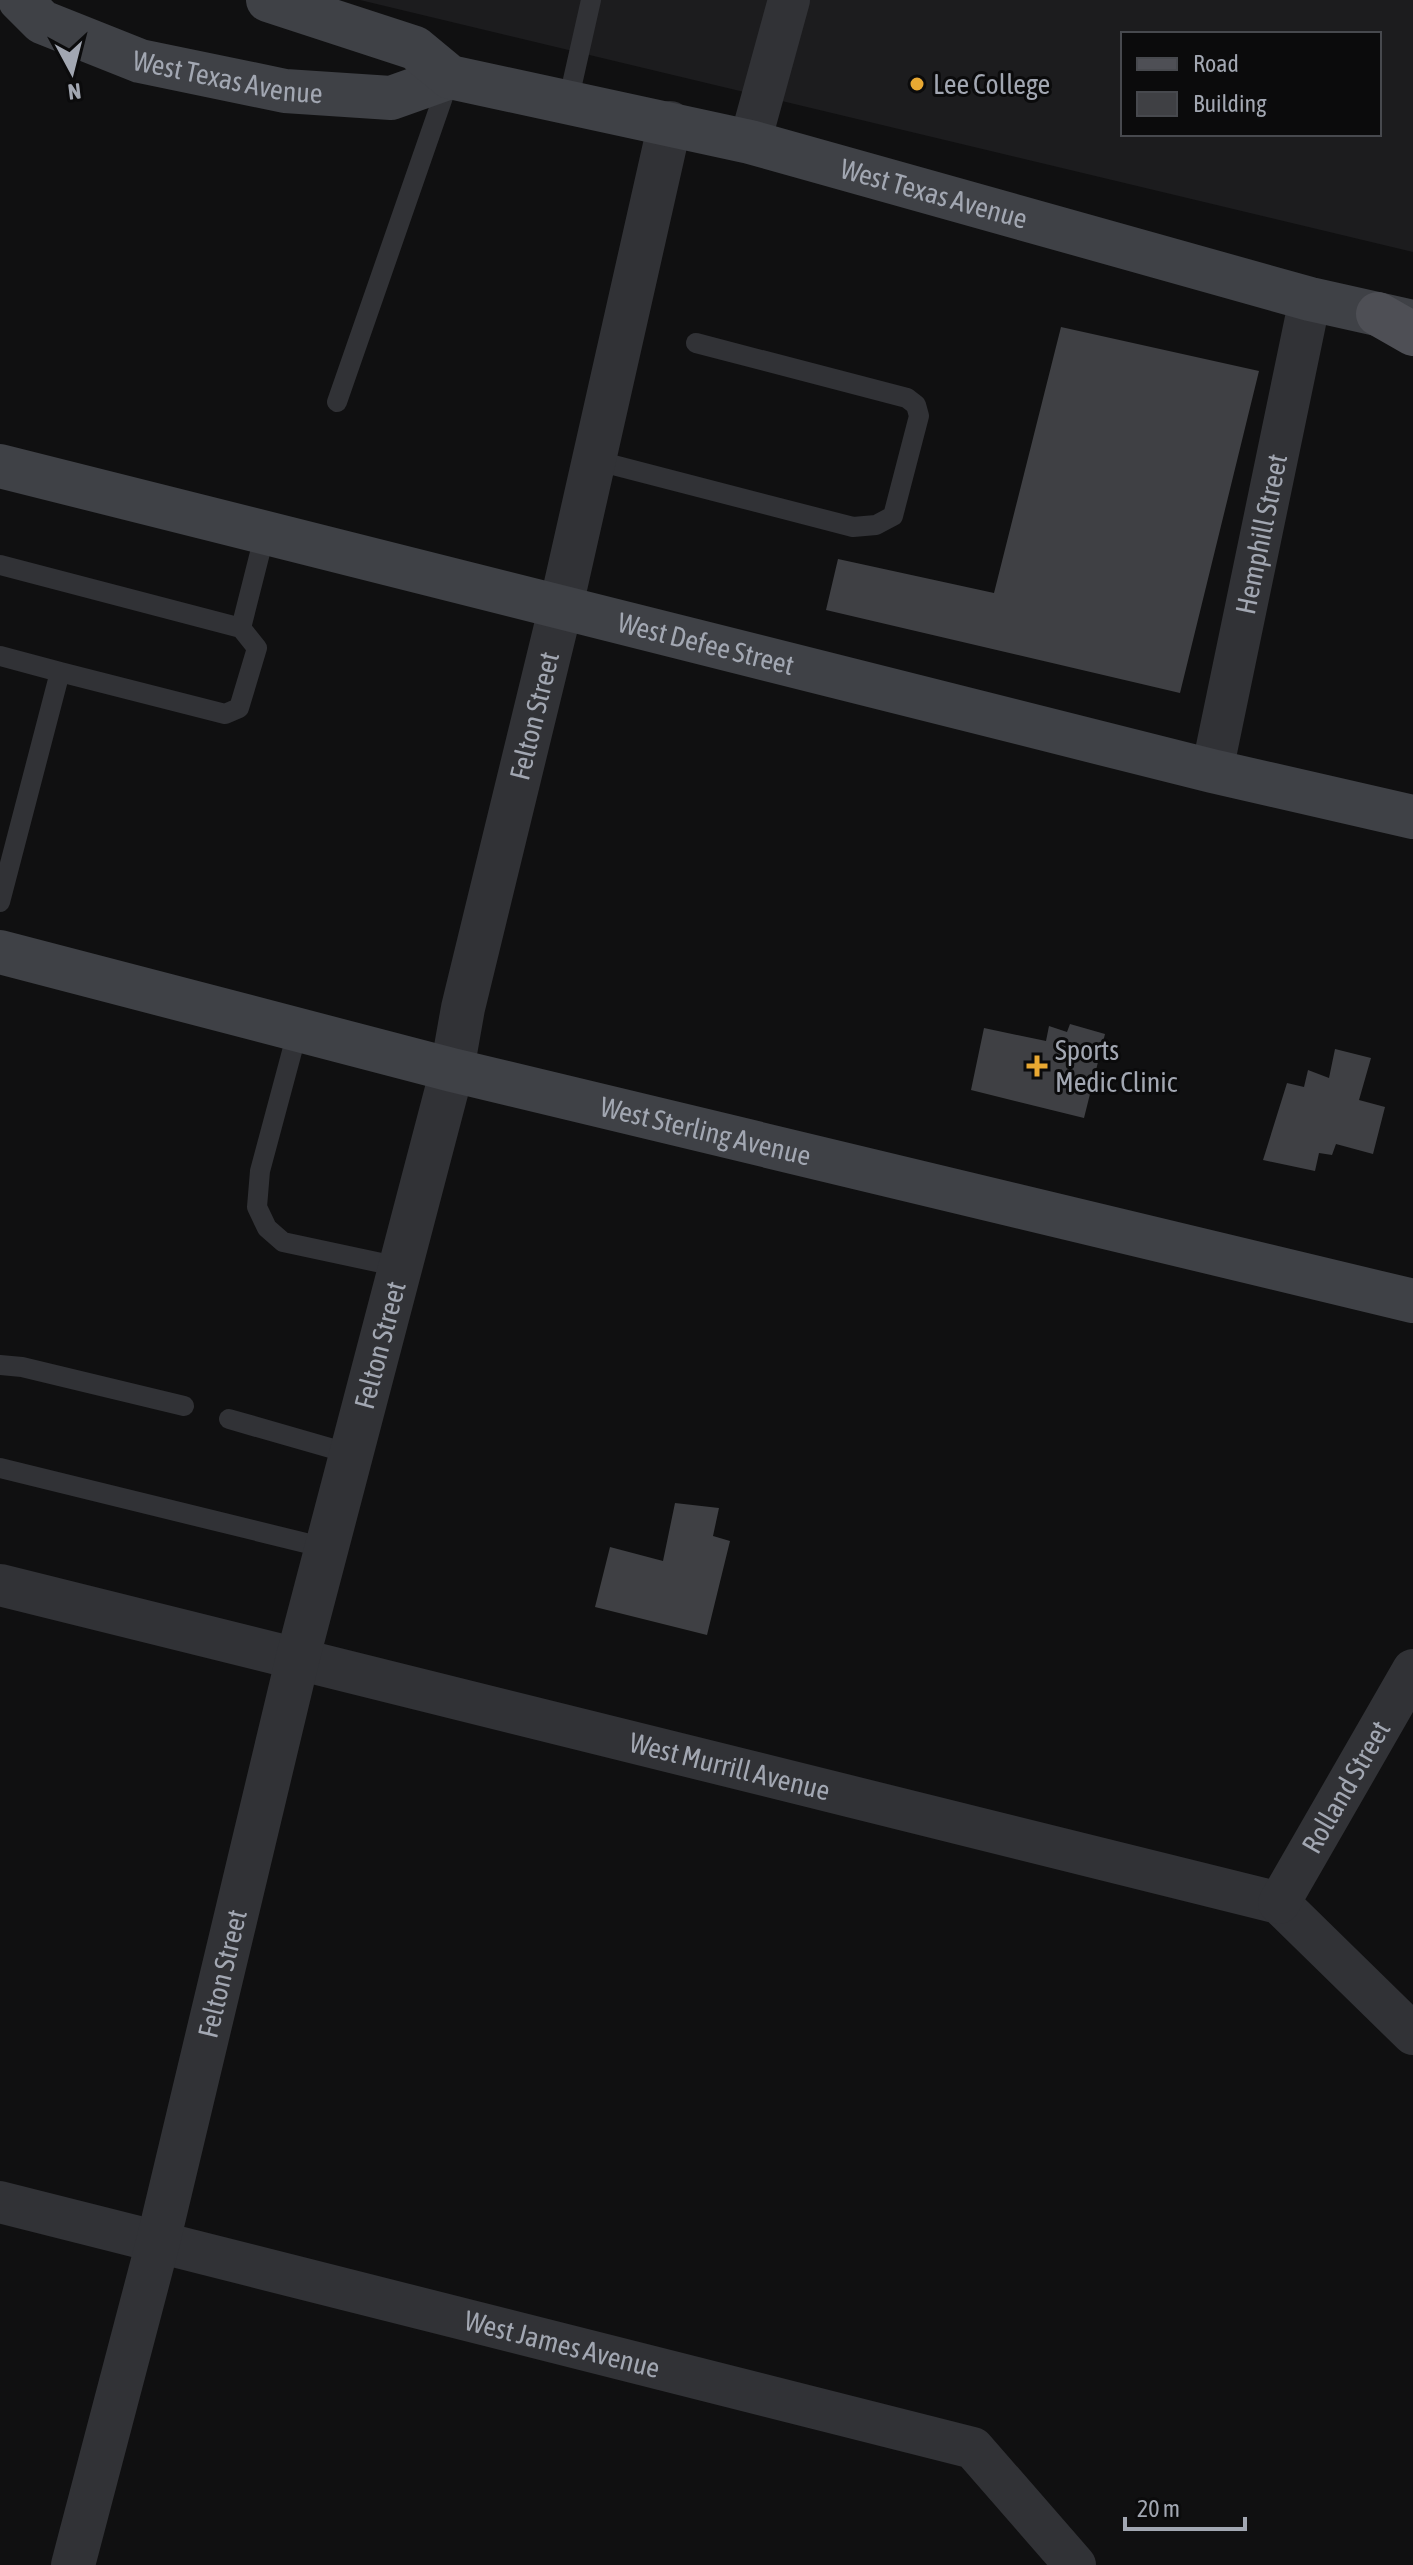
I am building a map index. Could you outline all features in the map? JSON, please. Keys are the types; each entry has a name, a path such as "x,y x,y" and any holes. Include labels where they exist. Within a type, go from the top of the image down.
{"main road":[{"name":"West Texas Avenue","path":"20,0 42,22 140,61 285,91 391,98 450,77"},
{"name":"West Texas Avenue","path":"268,0 415,48 450,77 750,142 1310,299 1404,321"},
{"name":"West Defee Street","path":"0,466 1212,771 1413,817"},
{"name":"West Sterling Avenue","path":"0,952 452,1070 1413,1301"}],"street":[{"path":"750,142 789,0"},
{"name":"Felton Street","path":"73,2565 158,2242 298,1657 452,1070 463,1008 561,606 670,123"},
{"name":"Hemphill Street","path":"1212,771 1310,299"},
{"name":"West Murrill Avenue","path":"0,1585 1279,1903"},
{"name":"Rolland Street","path":"1279,1903 1413,1670"},
{"path":"1279,1903 1413,2034"},
{"name":"West James Avenue","path":"0,2202 973,2448 1075,2565"}],"lane":[{"path":"568,102 591,0"},
{"path":"337,402 450,77"},
{"path":"594,460 853,527 876,525 893,516 919,416 916,405 907,398 696,343"},
{"path":"241,628 265,533"},
{"path":"0,565 241,628 257,648 239,708 225,714 0,656"},
{"path":"0,902 7,847 60,672"},
{"path":"298,1029 260,1171 257,1207 267,1228 283,1242 400,1267"},
{"path":"0,1365 22,1367 184,1406"},
{"path":"229,1419 351,1454"},
{"path":"0,1468 326,1548"}],"shaded area":[{"name":"Lee College","path":"360,0 1413,0 1413,252"}],"building":[{"path":"1061,327 1259,371 1180,693 826,610 838,559 994,593"},
{"name":"Sports Medic Clinic","path":"1070,1024 1105,1034 1084,1118 971,1090 984,1028 1046,1041 1049,1026 1067,1032"},
{"path":"1335,1049 1371,1058 1359,1100 1385,1107 1373,1154 1336,1144 1332,1155 1319,1153 1315,1171 1263,1160 1287,1083 1304,1087 1308,1070 1329,1078"},
{"path":"675,1503 719,1508 713,1536 730,1541 707,1635 595,1607 610,1547 663,1561"}],"place":[{"name":"Lee College","path":"917,84"},
{"name":"Sports Medic Clinic","path":"1037,1066"}]}
